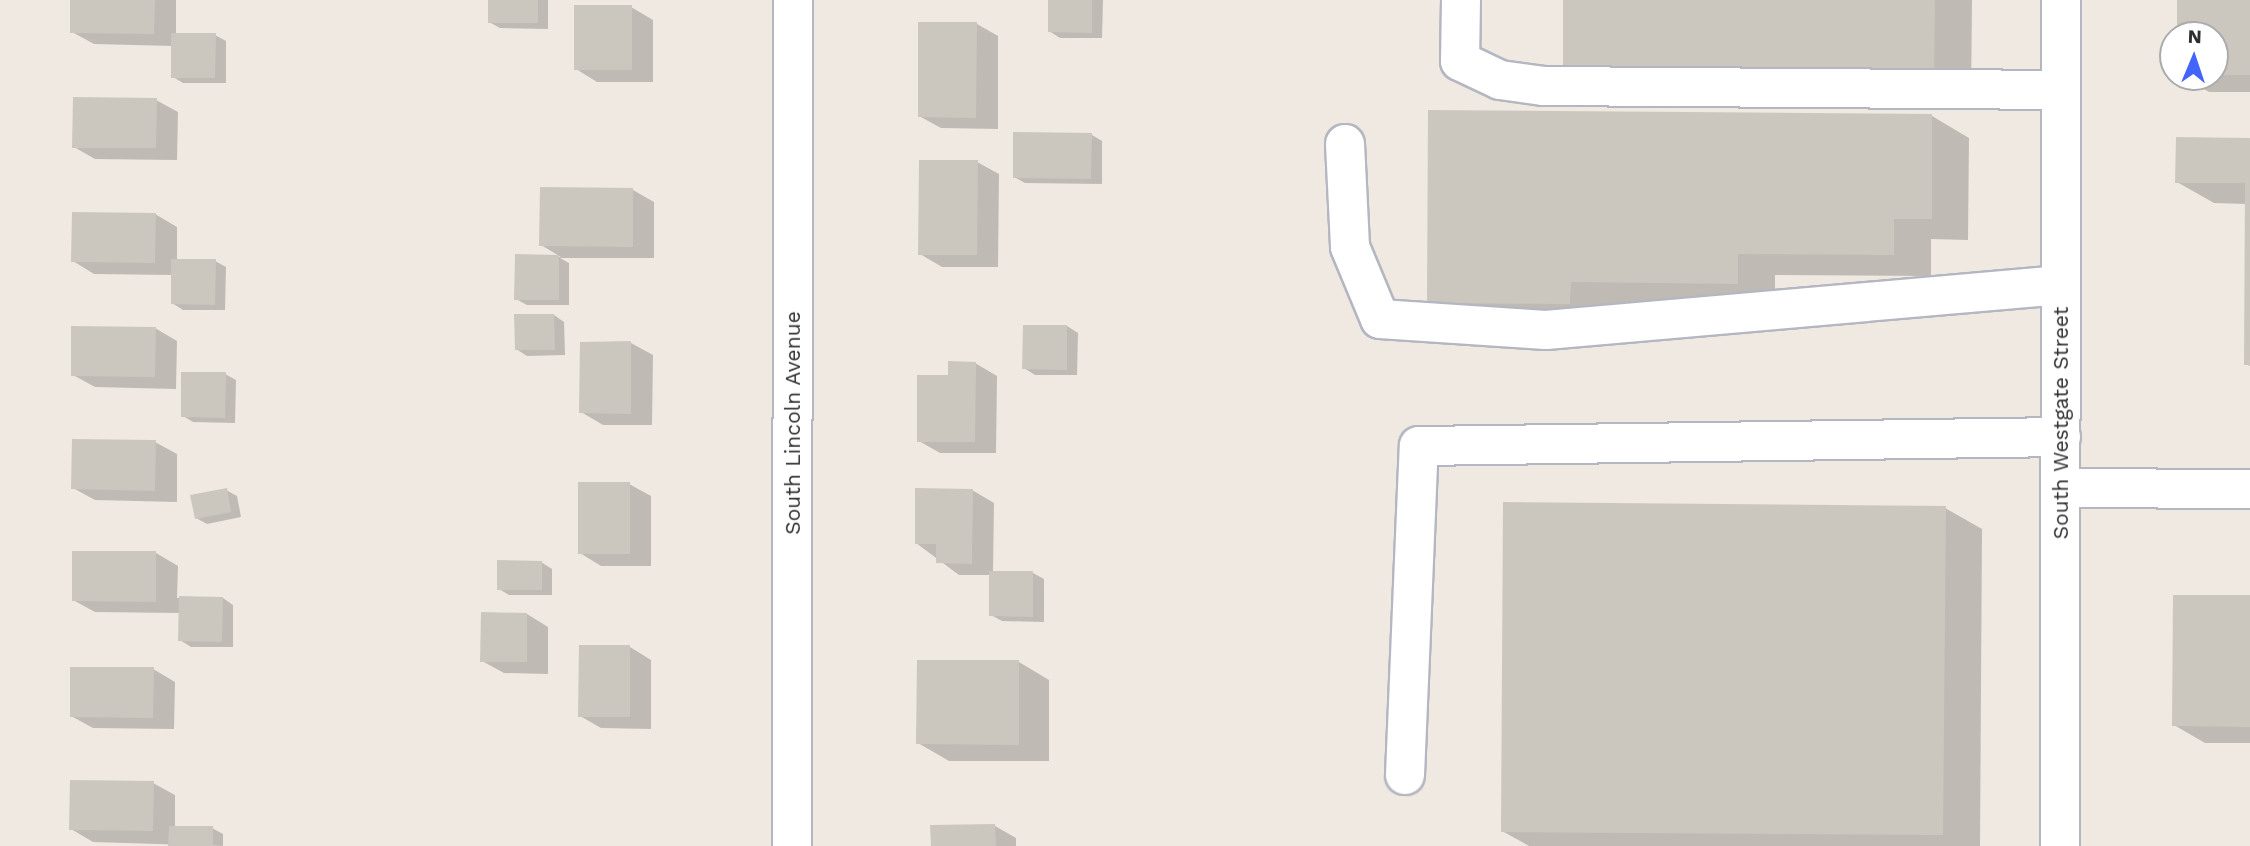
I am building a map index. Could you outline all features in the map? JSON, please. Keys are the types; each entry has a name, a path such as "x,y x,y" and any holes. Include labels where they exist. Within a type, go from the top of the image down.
{"street":[{"name":"South Lincoln Avenue","path":"792,846 793,0"},
{"path":"1461,0 1460,61 1500,80 1543,86 2061,90"},
{"name":"South Westgate Street","path":"2060,846 2061,0"},
{"path":"1345,144 1350,247 1380,319 1546,330 2061,285"},
{"path":"1405,775 1419,446 2061,438"},
{"path":"2060,488 2250,489"}],"building":[{"path":"70,0 155,0 154,34 70,33"},
{"path":"488,0 538,0 538,23 488,23"},
{"path":"1048,0 1092,0 1092,33 1048,32"},
{"path":"1563,0 1935,0 1934,77 1563,75"},
{"path":"2177,0 2250,0 2250,75 2229,75 2229,21 2177,21"},
{"path":"574,5 632,5 632,70 574,70"},
{"path":"918,22 977,22 976,118 918,117"},
{"path":"171,33 216,33 215,78 171,78"},
{"path":"73,97 157,98 156,148 72,148"},
{"path":"1428,110 1932,114 1932,219 1894,219 1894,255 1738,254 1738,284 1571,282 1570,304 1427,303"},
{"path":"1013,132 1092,133 1091,179 1013,178"},
{"path":"2176,137 2250,138 2250,365 2244,365 2245,183 2175,183"},
{"path":"919,160 978,160 977,255 918,255"},
{"path":"540,187 633,188 633,247 539,246"},
{"path":"72,212 156,213 155,263 71,262"},
{"path":"515,254 559,255 559,300 514,300"},
{"path":"171,259 216,259 215,305 171,304"},
{"path":"514,314 554,314 555,350 515,350"},
{"path":"1023,325 1067,325 1067,370 1022,369"},
{"path":"71,326 156,327 155,377 71,376"},
{"path":"631,341 631,414 579,413 580,342"},
{"path":"948,361 976,362 975,442 917,442 917,375 948,375"},
{"path":"181,372 226,372 225,418 181,417"},
{"path":"72,439 156,440 155,491 71,489"},
{"path":"578,482 630,482 630,554 578,554"},
{"path":"227,488 231,512 195,519 190,495"},
{"path":"915,488 973,489 972,564 936,563 936,544 915,544"},
{"path":"1503,502 1946,506 1943,835 1501,832"},
{"path":"72,551 156,551 156,602 72,601"},
{"path":"497,560 542,561 542,590 497,590"},
{"path":"989,571 1033,571 1033,617 989,616"},
{"path":"2173,595 2250,595 2250,727 2172,726"},
{"path":"179,596 223,597 222,642 178,641"},
{"path":"481,612 527,613 527,662 480,662"},
{"path":"579,645 630,645 630,717 578,717"},
{"path":"917,660 1019,660 1019,745 916,744"},
{"path":"70,667 154,667 153,718 70,717"},
{"path":"70,780 154,781 153,831 69,830"},
{"path":"995,824 996,846 931,846 930,825"},
{"path":"169,826 213,826 213,846 168,846"}]}
